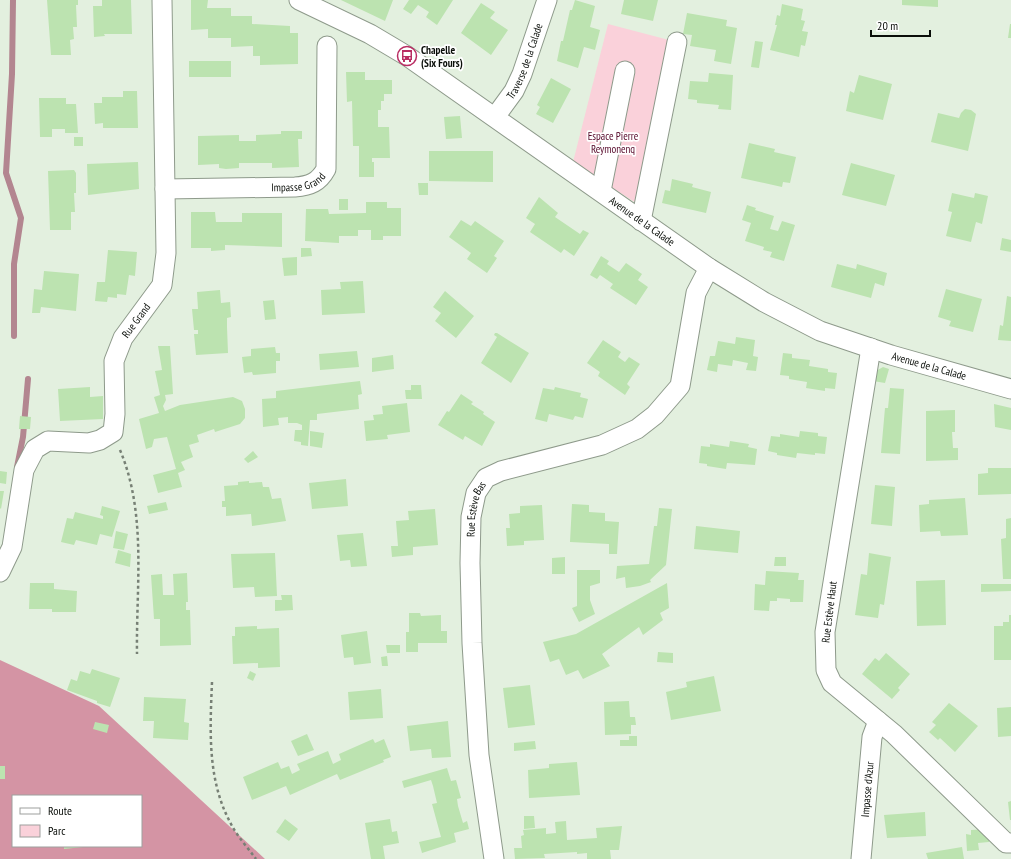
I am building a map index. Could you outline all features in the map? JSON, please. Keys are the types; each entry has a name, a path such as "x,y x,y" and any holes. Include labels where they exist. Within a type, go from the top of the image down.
{"street":[{"name":"Rue Grand","path":"113,432 115,414 114,361 123,338 162,285 166,253 162,0"},
{"name":"Avenue de la Calade","path":"298,0 370,34 495,117 709,268 764,302 820,331 871,348 1011,389"},
{"name":"Traverse de la Calade","path":"495,117 514,91 522,74 546,0"},
{"path":"641,221 677,42"},
{"name":"Impasse Grand","path":"165,189 295,187 306,186 321,178 326,169 327,46"},
{"path":"601,191 625,71"},
{"name":"Rue Estève Bas","path":"494,859 479,755 474,689 470,563 471,517 476,493 486,478 501,471 602,445 637,429 655,415 680,386 696,293 709,268"},
{"name":"Rue Estève Haut","path":"871,348 825,632 824,655 826,670 832,684 894,734 1006,843 1011,843"},
{"path":"0,572 12,547 24,470 35,449 48,441 89,443 100,440 113,432"},
{"name":"Impasse d'Azur","path":"862,859 872,737 878,721"}],"path":[{"path":"113,432 126,465 138,519 136,654"},
{"path":"212,682 210,748 218,796 231,825 256,859"}],"green space":[{"name":"Espace Pierre Reymonenq","path":"608,24 669,40 636,203 573,162"}],"shaded area":[{"path":"0,660 99,706 265,859 0,859"}],"building":[{"path":"47,0 78,0 78,5 76,5 77,27 73,27 74,39 70,40 71,55 51,55"},
{"path":"102,0 131,0 132,34 104,34 105,36 94,37 93,6 102,6"},
{"path":"191,0 208,0 207,8 231,8 231,16 252,16 252,24 290,26 290,33 298,33 298,64 260,65 260,56 253,56 253,46 231,47 231,38 208,38 208,29 191,30"},
{"path":"341,0 393,0 385,21"},
{"path":"409,0 453,0 437,25 426,17 429,12 418,5 411,14 403,9"},
{"path":"575,0 595,6 590,27 600,30 595,50 584,47 578,68 557,61 570,10 572,10"},
{"path":"624,0 658,0 653,21 621,14"},
{"path":"902,0 938,0 938,7 902,5"},
{"path":"481,3 495,12 490,18 508,30 491,55 461,33"},
{"path":"782,4 803,9 801,20 805,21 802,31 808,32 805,46 801,45 799,57 770,50 777,25 775,25 777,15 780,16"},
{"path":"687,13 727,20 726,26 737,28 731,64 714,61 716,50 690,46 692,35 683,34"},
{"path":"1010,24 1011,38 1008,38"},
{"path":"755,41 763,42 759,68 751,67"},
{"path":"189,61 231,61 231,77 189,77"},
{"path":"346,72 365,72 365,80 392,80 392,94 384,94 384,101 381,101 381,110 378,110 378,127 389,127 390,158 372,158 372,162 374,162 374,177 359,177 359,146 353,146 352,101 347,102"},
{"path":"709,73 733,75 731,110 718,109 719,105 697,103 697,100 688,99 690,81 708,82"},
{"path":"859,75 892,84 883,120 846,111 850,91 854,93"},
{"path":"551,78 571,89 553,123 536,114 540,107 537,105"},
{"path":"123,91 137,91 138,128 103,128 103,123 95,124 94,103 102,103 102,97 123,97"},
{"path":"39,98 66,98 66,104 76,104 78,133 65,133 65,129 52,129 52,137 40,137"},
{"path":"965,109 971,110 976,114 968,151 931,142 938,113 959,118"},
{"path":"460,116 462,138 446,139 444,117"},
{"path":"281,131 302,131 302,139 298,139 299,167 272,168 272,163 239,163 239,168 226,169 219,168 219,164 198,165 198,136 239,135 239,141 256,141 256,135 281,134"},
{"path":"74,137 83,137 83,146 74,146"},
{"path":"749,143 775,149 774,152 796,157 790,183 783,182 782,187 741,178"},
{"path":"429,151 493,151 493,182 429,181"},
{"path":"138,162 139,189 88,195 87,164"},
{"path":"851,163 895,175 886,206 842,195"},
{"path":"74,170 76,173 76,193 74,193 75,212 71,212 71,230 50,230 48,171"},
{"path":"672,179 693,184 692,187 711,192 706,213 662,203 665,190 670,191"},
{"path":"418,183 428,183 428,195 419,195"},
{"path":"952,193 974,198 975,193 988,196 982,224 976,222 971,242 946,236 952,212 948,211"},
{"path":"539,197 558,213 555,217 580,234 583,230 589,233 574,256 564,249 561,253 530,232 535,224 526,218"},
{"path":"339,199 348,199 348,210 339,210"},
{"path":"366,202 387,202 387,208 401,208 401,236 383,236 383,240 371,240 371,230 358,230 358,236 339,236 339,243 305,241 306,209 328,209 329,214 366,213"},
{"path":"747,205 756,208 755,210 774,216 770,229 778,231 782,221 795,225 784,261 770,257 772,252 763,250 764,247 745,241 751,223 742,220"},
{"path":"191,212 215,212 216,222 242,222 242,213 282,213 282,247 225,245 225,250 211,251 211,248 191,248"},
{"path":"461,220 471,226 475,221 504,241 494,256 497,258 487,273 467,259 471,253 449,237"},
{"path":"1002,238 1011,240 1011,252 1000,250"},
{"path":"301,248 311,248 312,256 301,257"},
{"path":"108,250 137,252 135,276 129,275 126,295 117,294 117,298 108,297 107,302 95,301 97,282 105,282"},
{"path":"601,256 609,261 607,264 619,272 626,263 642,274 638,280 648,287 636,305 610,288 613,284 600,275 597,279 590,275"},
{"path":"297,257 297,275 284,276 282,258"},
{"path":"837,264 856,269 857,264 887,273 884,286 875,283 871,298 831,287"},
{"path":"44,271 79,274 76,311 41,307 40,313 32,313 34,289 42,290"},
{"path":"363,281 365,313 322,315 321,290 341,289 340,282"},
{"path":"946,289 982,299 973,332 949,326 951,321 938,317"},
{"path":"220,290 221,303 230,302 231,317 227,318 228,353 196,355 194,334 198,334 198,330 194,330 192,309 198,309 197,292"},
{"path":"445,291 474,316 456,338 435,321 441,313 433,307"},
{"path":"1007,296 1011,297 1011,341 998,340 1000,325 1003,326"},
{"path":"274,300 276,319 265,320 263,301"},
{"path":"495,333 529,353 511,383 481,363 497,337 494,335"},
{"path":"736,337 755,340 753,356 758,357 756,371 746,370 748,363 733,360 732,366 718,364 717,372 707,370 710,356 715,356 718,341 735,344"},
{"path":"603,340 621,352 618,357 625,362 629,357 640,364 627,384 630,387 625,395 598,376 600,372 587,363"},
{"path":"158,346 170,346 173,394 165,395 166,400 163,406 165,411 180,405 233,397 242,401 245,409 245,418 240,424 215,432 214,429 197,435 199,442 189,445 193,457 181,462 185,470 178,473 182,487 158,493 153,475 176,469 167,437 154,439 152,447 146,449 139,419 159,413 154,397 160,395 155,371 162,370"},
{"path":"275,347 276,353 280,353 280,361 276,361 276,373 253,375 252,372 244,373 242,357 251,356 251,349"},
{"path":"357,351 359,367 320,370 319,354"},
{"path":"783,353 792,354 792,358 810,360 809,366 828,369 828,372 837,373 835,389 825,388 825,391 806,388 807,382 789,379 789,376 780,375"},
{"path":"393,355 394,369 372,372 372,358"},
{"path":"883,367 889,369 885,383 873,381 876,371"},
{"path":"360,381 362,394 358,395 359,409 317,414 317,420 310,420 308,446 301,445 301,442 294,441 295,430 302,430 302,425 297,423 288,423 288,417 278,418 279,425 263,427 262,399 276,398 276,391"},
{"path":"411,385 421,385 422,399 406,399 405,390 411,390"},
{"path":"90,387 90,397 103,396 103,419 60,421 58,389"},
{"path":"555,387 581,393 580,397 588,399 583,418 575,416 573,420 549,414 547,422 535,419 543,388 554,390"},
{"path":"890,388 904,389 900,454 881,453 885,408 888,408"},
{"path":"461,394 473,402 471,404 484,412 483,414 495,422 482,446 465,436 463,440 438,425"},
{"path":"407,403 410,432 387,435 388,439 366,441 364,421 374,420 373,415 383,414 382,406"},
{"path":"994,404 1011,408 1011,430 995,427"},
{"path":"955,410 955,432 952,432 953,448 958,448 958,460 926,461 926,411"},
{"path":"20,416 31,417 30,429 19,429"},
{"path":"310,431 324,433 322,448 310,446"},
{"path":"800,431 818,433 818,436 827,437 825,454 815,453 815,455 797,453 796,458 777,455 777,453 768,451 771,436 780,437 780,434 799,437"},
{"path":"730,441 749,444 748,447 757,449 755,465 727,463 726,469 699,463 701,446 710,447 710,444 729,447"},
{"path":"253,451 258,457 248,463 244,459"},
{"path":"988,468 1011,468 1011,494 978,495 978,474 988,473"},
{"path":"0,471 7,472 6,484 0,483"},
{"path":"346,479 348,506 312,509 309,483"},
{"path":"249,481 249,483 262,482 263,487 269,487 272,499 281,498 286,521 252,526 251,514 226,516 226,507 222,507 222,501 225,501 224,486 238,485 238,482"},
{"path":"875,485 895,487 892,526 871,524"},
{"path":"0,491 4,491 1,509 0,508"},
{"path":"965,498 968,535 941,536 940,531 920,532 919,505 929,504 929,500"},
{"path":"166,502 168,510 149,514 147,506"},
{"path":"572,504 589,505 589,512 605,513 605,521 619,522 617,554 609,554 609,544 570,542"},
{"path":"542,505 544,540 524,541 524,545 507,546 506,528 510,528 509,514 520,513 520,506"},
{"path":"102,506 120,511 112,537 100,534 97,545 76,540 74,545 61,542 67,518 73,519 75,512 103,519 103,516 100,515"},
{"path":"659,508 672,509 666,565 650,580 651,582 640,586 626,588 625,577 616,579 617,566 649,564 654,526 657,526"},
{"path":"435,509 438,545 413,547 413,555 392,557 391,546 398,546 396,521 409,520 408,511"},
{"path":"1011,518 1011,579 1003,579 1001,539 1006,538 1006,519"},
{"path":"696,526 740,531 738,553 694,549"},
{"path":"116,531 128,534 124,550 113,548"},
{"path":"363,533 367,566 351,567 350,560 340,561 337,535"},
{"path":"118,550 131,554 130,567 115,563"},
{"path":"275,553 277,596 255,597 254,587 233,588 231,554"},
{"path":"869,553 891,557 884,605 880,604 878,618 855,615 861,574 867,575"},
{"path":"565,557 565,574 552,574 552,558"},
{"path":"775,557 786,557 786,566 774,566"},
{"path":"577,570 600,570 600,583 590,586 590,600 595,614 579,622 572,608 577,606"},
{"path":"766,571 799,573 798,580 804,580 803,602 790,602 790,599 777,598 777,601 770,601 769,611 754,610 755,584 765,585"},
{"path":"187,573 188,602 186,602 186,610 190,610 191,645 160,646 160,619 154,619 151,575 162,574 163,595 174,595 173,574"},
{"path":"945,580 946,625 917,626 916,581"},
{"path":"30,583 54,583 54,589 77,591 76,612 52,612 52,609 29,609"},
{"path":"667,583 669,608 660,613 663,620 643,635 639,627 602,654 610,666 583,679 578,670 566,675 559,659 550,662 543,642 576,634"},
{"path":"981,584 1011,584 1011,591 981,592"},
{"path":"281,595 292,595 293,610 275,611 275,600 282,600"},
{"path":"409,613 420,613 421,616 441,615 441,631 447,631 447,643 418,643 418,652 406,652 406,632 409,632"},
{"path":"1009,615 1011,615 1011,660 994,660 994,626 1003,626 1003,622 1009,622"},
{"path":"257,626 257,629 279,628 280,667 258,668 258,663 233,664 232,636 235,636 235,627"},
{"path":"367,631 371,663 354,665 353,657 344,658 341,635"},
{"path":"386,645 400,645 400,653 387,653"},
{"path":"658,652 673,653 673,663 657,662"},
{"path":"886,653 910,674 898,688 900,690 892,699 862,674 875,658 879,661"},
{"path":"387,656 388,666 382,666 381,657"},
{"path":"92,669 120,678 110,707 67,690 71,679 77,681 80,671 90,674"},
{"path":"250,671 256,674 253,681 247,678"},
{"path":"714,676 721,711 671,720 666,692 687,687 686,682"},
{"path":"530,685 535,725 508,728 503,688"},
{"path":"381,689 383,718 350,720 348,692"},
{"path":"144,697 186,699 184,722 189,723 188,740 153,738 154,721 143,721"},
{"path":"629,701 630,717 635,717 636,725 631,725 631,734 605,735 604,702"},
{"path":"949,703 978,726 955,752 940,738 938,740 929,732 936,725 932,722"},
{"path":"1011,707 1011,736 998,737 997,708"},
{"path":"448,721 451,757 432,758 431,749 410,751 407,726"},
{"path":"95,722 109,725 107,733 93,729"},
{"path":"307,734 314,750 298,756 291,741"},
{"path":"629,736 637,736 637,746 620,746 620,740 629,740"},
{"path":"373,739 375,743 384,739 391,757 383,760 384,762 340,780 337,774 290,795 286,786 252,800 243,777 278,762 281,769 289,766 292,774 300,770 297,764 328,751 333,764 341,760 339,754"},
{"path":"535,741 536,749 514,751 514,743"},
{"path":"577,762 580,795 529,798 528,770 549,768 549,764"},
{"path":"0,766 5,766 5,779 0,779"},
{"path":"447,768 451,781 456,780 461,798 457,799 458,806 463,823 467,821 469,829 454,833 456,842 422,853 419,842 441,837 432,804 437,803 433,786 431,780 404,788 402,781"},
{"path":"1011,801 1011,820 1010,820 1008,802"},
{"path":"925,812 926,836 887,838 884,815"},
{"path":"524,816 534,816 535,828 524,829"},
{"path":"285,819 298,829 289,841 276,832"},
{"path":"390,819 392,832 397,831 399,843 383,846 385,859 371,859 365,823"},
{"path":"566,821 567,840 597,838 596,828 622,826 619,850 610,850 611,859 587,859 587,853 577,854 577,852 544,854 545,858 515,859 514,848 522,848 521,836 524,835 523,830 546,828 546,834 556,833 555,822"},
{"path":"989,829 989,842 978,843 979,850 967,851 966,834 971,835 971,830"},
{"path":"64,847 83,847 64,849"},
{"path":"962,847 964,859 928,859 926,853"}],"waterway":[{"path":"13,0 12,74 6,173 21,218 14,264 14,336"},
{"path":"17,467 23,437 28,379"}],"place":[{"name":"Chapelle (Six Fours)","path":"407,56"}]}
